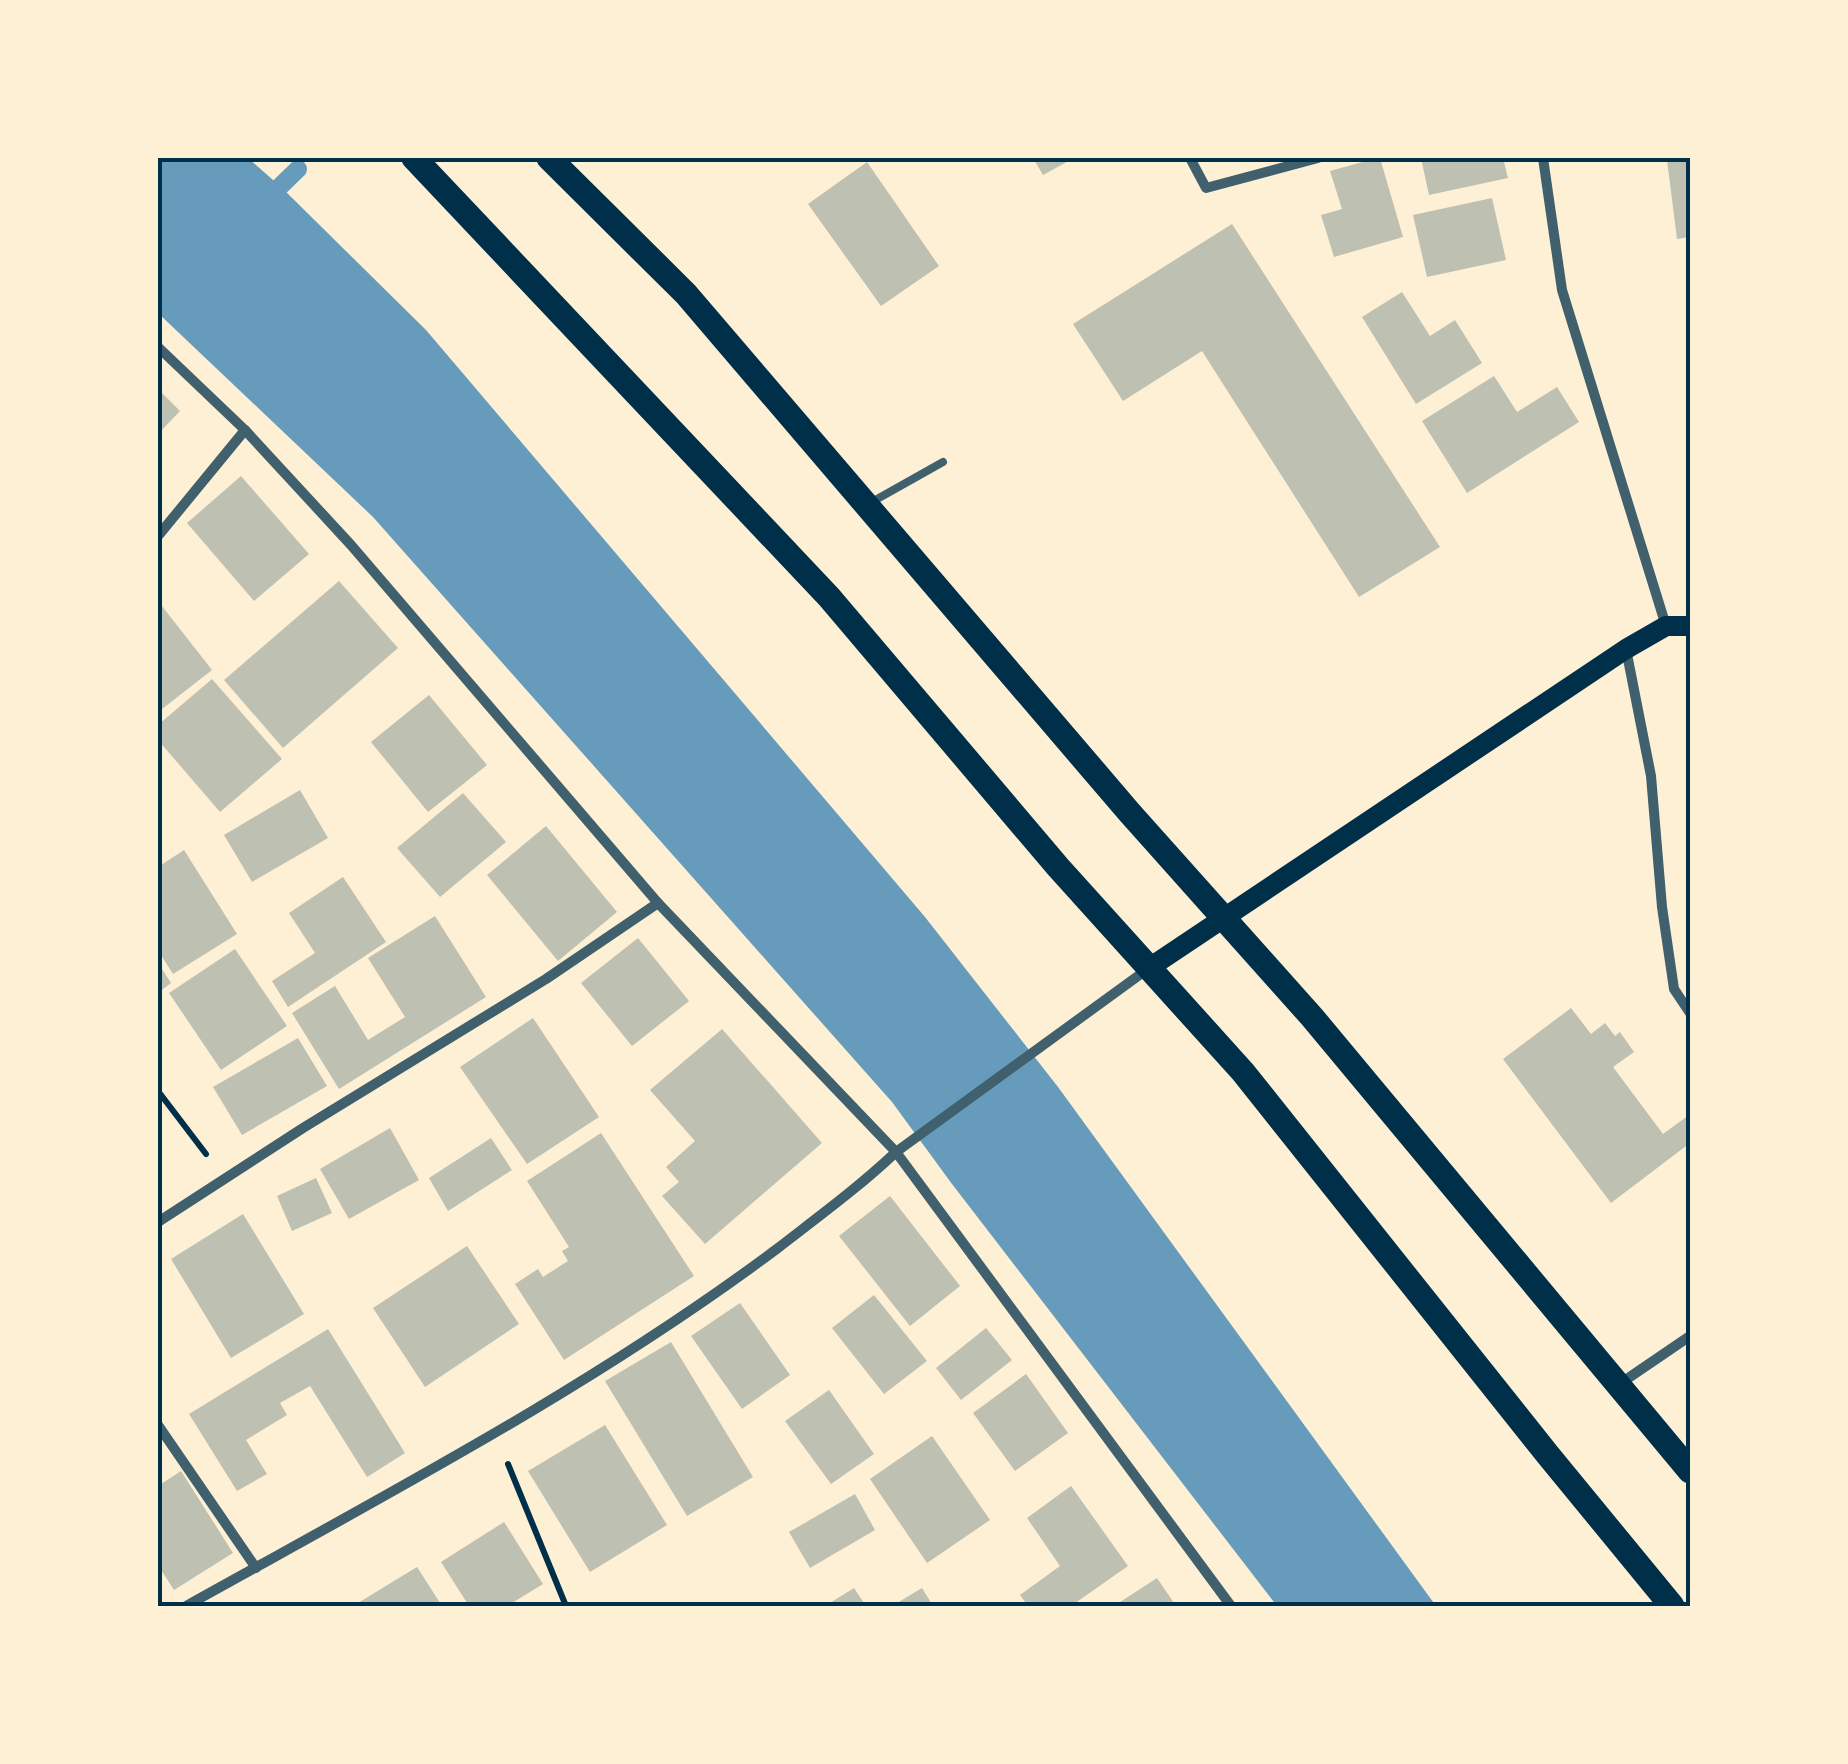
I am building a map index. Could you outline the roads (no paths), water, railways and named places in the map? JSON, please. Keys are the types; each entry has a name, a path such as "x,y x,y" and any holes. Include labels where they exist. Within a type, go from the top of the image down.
{"main road":[{"path":"414,158 829,597 1058,867 1242,1072 1672,1606"},
{"path":"549,158 686,294 1129,812 1325,1032 1690,1471"},
{"path":"1149,968 1626,648 1666,626 1690,626"}],"street":[{"path":"1190,158 1206,188 1318,158"},
{"path":"1543,158 1562,290 1666,626"},
{"path":"158,347 245,430 364,560 658,903 896,1152 1231,1606"},
{"path":"158,536 245,430"},
{"path":"1626,648 1652,776 1662,907 1674,989 1690,1013"},
{"path":"158,1222 303,1128 546,980 658,903"},
{"path":"186,1606 495,1432 709,1299 862,1184 896,1152 1149,968"},
{"path":"1620,1384 1690,1336"},
{"path":"158,1425 256,1568"}],"lane":[{"path":"866,505 944,462"}],"water":[{"path":"158,158 248,158 426,330 925,917 1058,1087 1436,1606 1277,1606 892,1102 373,517 158,313"}],"waterway":[{"path":"266,200 298,169"}]}
